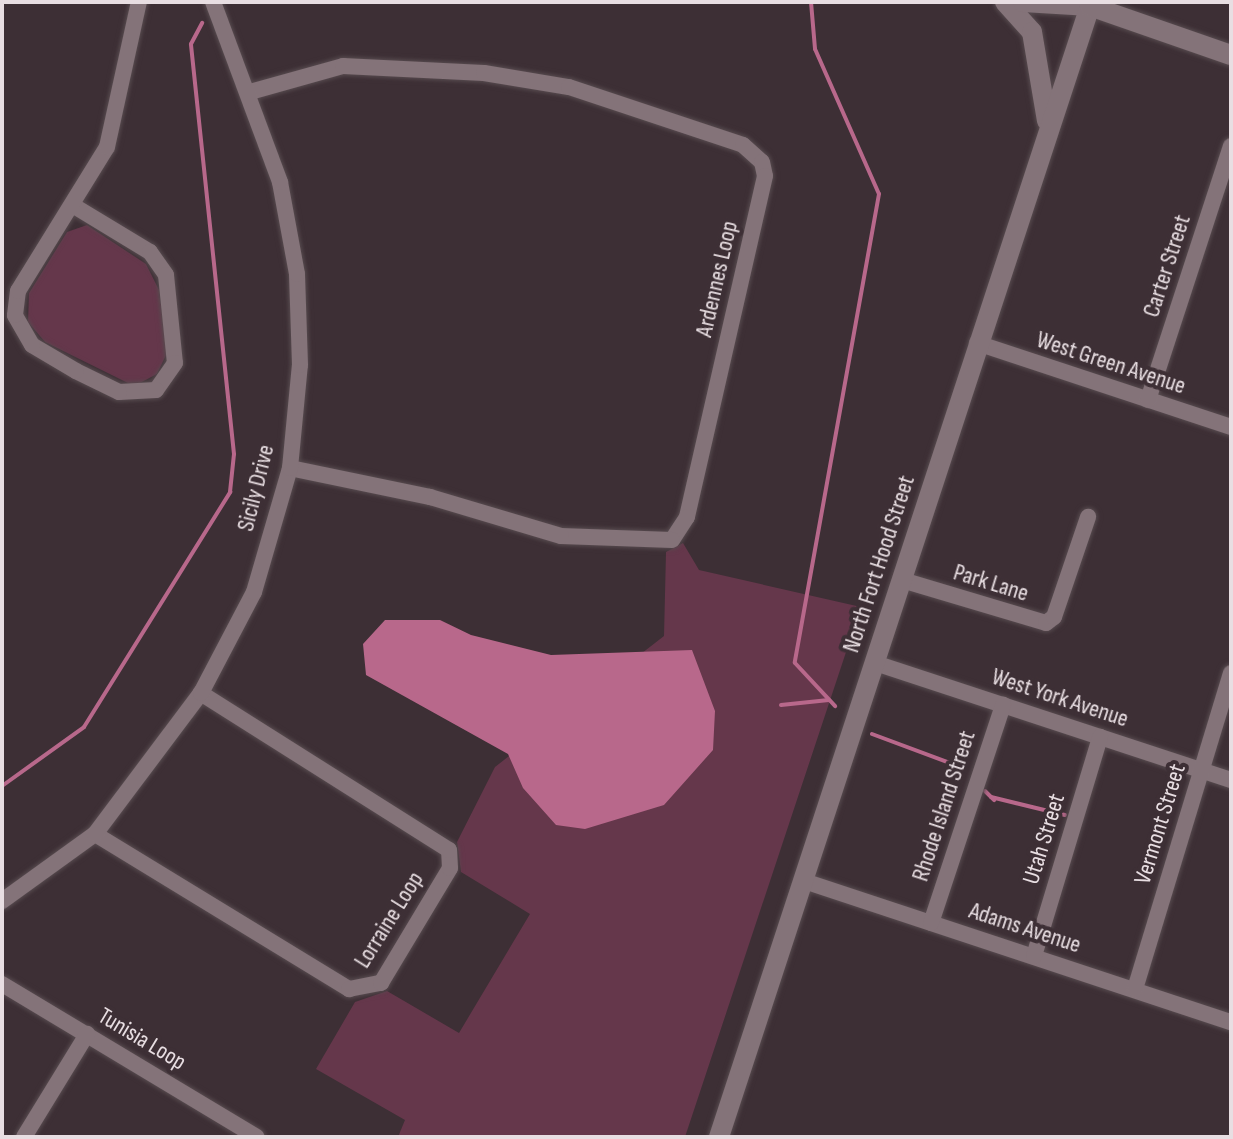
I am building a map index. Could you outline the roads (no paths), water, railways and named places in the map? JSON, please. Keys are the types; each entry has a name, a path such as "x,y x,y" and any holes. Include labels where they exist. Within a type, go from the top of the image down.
{"main road":[{"path":"1005,2 1032,32 1047,121"},
{"path":"1023,2 1089,3 1231,55"},
{"name":"North Fort Hood Street","path":"719,1137 902,580 1047,121 1089,3"}],"street":[{"path":"74,206 150,252 166,275 175,363 156,390 119,392 22,334 18,291 74,206 107,147 139,2"},
{"name":"Sicily Drive","path":"2,901 95,834 201,693 254,592 290,468 300,365 297,274 280,182 250,92 213,2"},
{"name":"Ardennes Loop","path":"250,92 343,66 513,78 569,87 743,145 762,162 765,176 687,517 672,540 561,536 430,497 290,468"},
{"name":"Carter Street","path":"1148,400 1231,146"},
{"name":"West Green Avenue","path":"977,343 1231,427"},
{"name":"Park Lane","path":"902,580 1046,623 1054,617 1088,517"},
{"name":"West York Avenue","path":"875,663 1231,780"},
{"name":"Vermont Street","path":"1135,989 1231,673"},
{"name":"Lorraine Loop","path":"95,834 349,989 381,983 450,868 449,850 201,693"},
{"name":"Rhode Island Street","path":"931,923 1003,705"},
{"name":"Utah Street","path":"1034,956 1100,737"},
{"name":"Adams Avenue","path":"804,881 1231,1022"},
{"name":"Tunisia Loop","path":"2,984 257,1137"},
{"path":"24,1137 87,1034"}],"waterway":[{"path":"811,2 815,49 879,194 795,663 835,706"},
{"path":"2,786 84,727 230,492 234,454 191,44 202,23"},
{"path":"781,705 829,700"},
{"path":"872,734 958,766"},
{"path":"985,791 994,800"},
{"path":"991,797 1065,815"}]}
